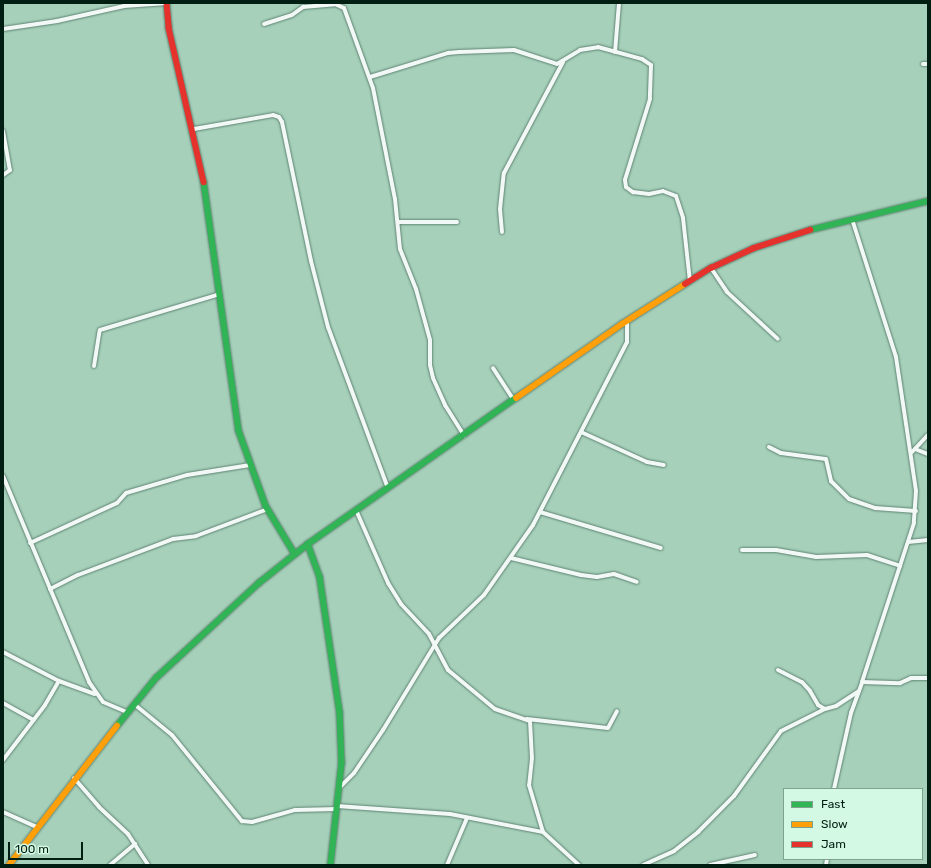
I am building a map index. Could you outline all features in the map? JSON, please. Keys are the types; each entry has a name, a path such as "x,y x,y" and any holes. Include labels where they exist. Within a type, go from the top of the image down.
{"main road":[{"path":"167,3 169,28 194,129 220,294 235,411 250,465 268,509 295,554"},
{"path":"9,865 36,827 126,712 162,673 259,583 308,544 627,321 711,268 754,248 852,219 928,201"},
{"path":"308,544 320,577 340,712 342,763 331,865"}],"street":[{"path":"3,29 57,21 124,6 167,3"},
{"path":"615,52 620,3"},
{"path":"264,24 292,15 303,7 341,5 370,77 398,222 400,248 416,289 430,340 430,365 433,378 445,405 464,435"},
{"path":"370,77 448,53 514,50 551,64 560,64 573,54 589,47 615,52 646,62 650,65 652,76 650,99 628,166 625,180 626,187 633,192 649,194 663,191 676,196 683,218 690,281"},
{"path":"502,232 500,209 504,173 564,61"},
{"path":"923,64 928,64"},
{"path":"194,129 273,115 279,117 282,122 311,261 328,327 388,488"},
{"path":"3,131 10,170 3,175"},
{"path":"834,788 850,713 859,691 908,542 916,511 914,451 892,338 852,219"},
{"path":"398,222 457,222"},
{"path":"711,268 727,292 778,339"},
{"path":"94,366 100,330 220,294"},
{"path":"340,787 354,773 383,730 435,644 484,595 511,558 540,512 627,342 627,321"},
{"path":"493,368 514,400"},
{"path":"581,432 647,462 664,465"},
{"path":"914,451 928,435"},
{"path":"769,447 781,453 826,459 831,481 848,499 875,508 916,511"},
{"path":"914,451 928,454"},
{"path":"30,543 116,503 126,492 186,475 250,465"},
{"path":"3,476 95,694"},
{"path":"50,589 78,575 173,539 196,536 268,509"},
{"path":"356,510 398,599 435,644 448,670 495,709 527,719 608,728 617,711"},
{"path":"540,512 660,548"},
{"path":"908,542 928,540"},
{"path":"742,550 776,550 816,557 867,555 900,566"},
{"path":"511,558 581,575 597,577 614,574 637,582"},
{"path":"3,652 59,681 95,694 104,702 126,712"},
{"path":"778,670 802,682 810,690 818,704 826,709"},
{"path":"862,682 900,683 911,678 928,678"},
{"path":"3,760 34,720 59,681"},
{"path":"644,865 656,860 690,839 734,796 781,732 826,709 836,706 859,691"},
{"path":"3,703 34,720"},
{"path":"134,704 172,735 242,821 252,822 295,810 337,807 429,811 543,832"},
{"path":"527,719 531,725 532,750 529,785 543,832 579,865"},
{"path":"74,778 135,844 148,865"},
{"path":"3,812 36,827"},
{"path":"447,865 467,818"},
{"path":"110,865 135,844"},
{"path":"710,865 755,856"},
{"path":"656,860 658,865"}],"traffic: fast":[{"path":"204,182 239,431 266,506 295,554"},
{"path":"810,230 928,201"},
{"path":"117,726 156,678 259,583 308,544 516,398"},
{"path":"308,544 320,577 340,712 342,763 331,865"}],"traffic: slow":[{"path":"516,398 622,324 685,284"},
{"path":"9,865 117,726"}],"traffic: jam":[{"path":"167,3 169,28 204,182"},
{"path":"685,284 711,268 754,248 810,230"}]}
